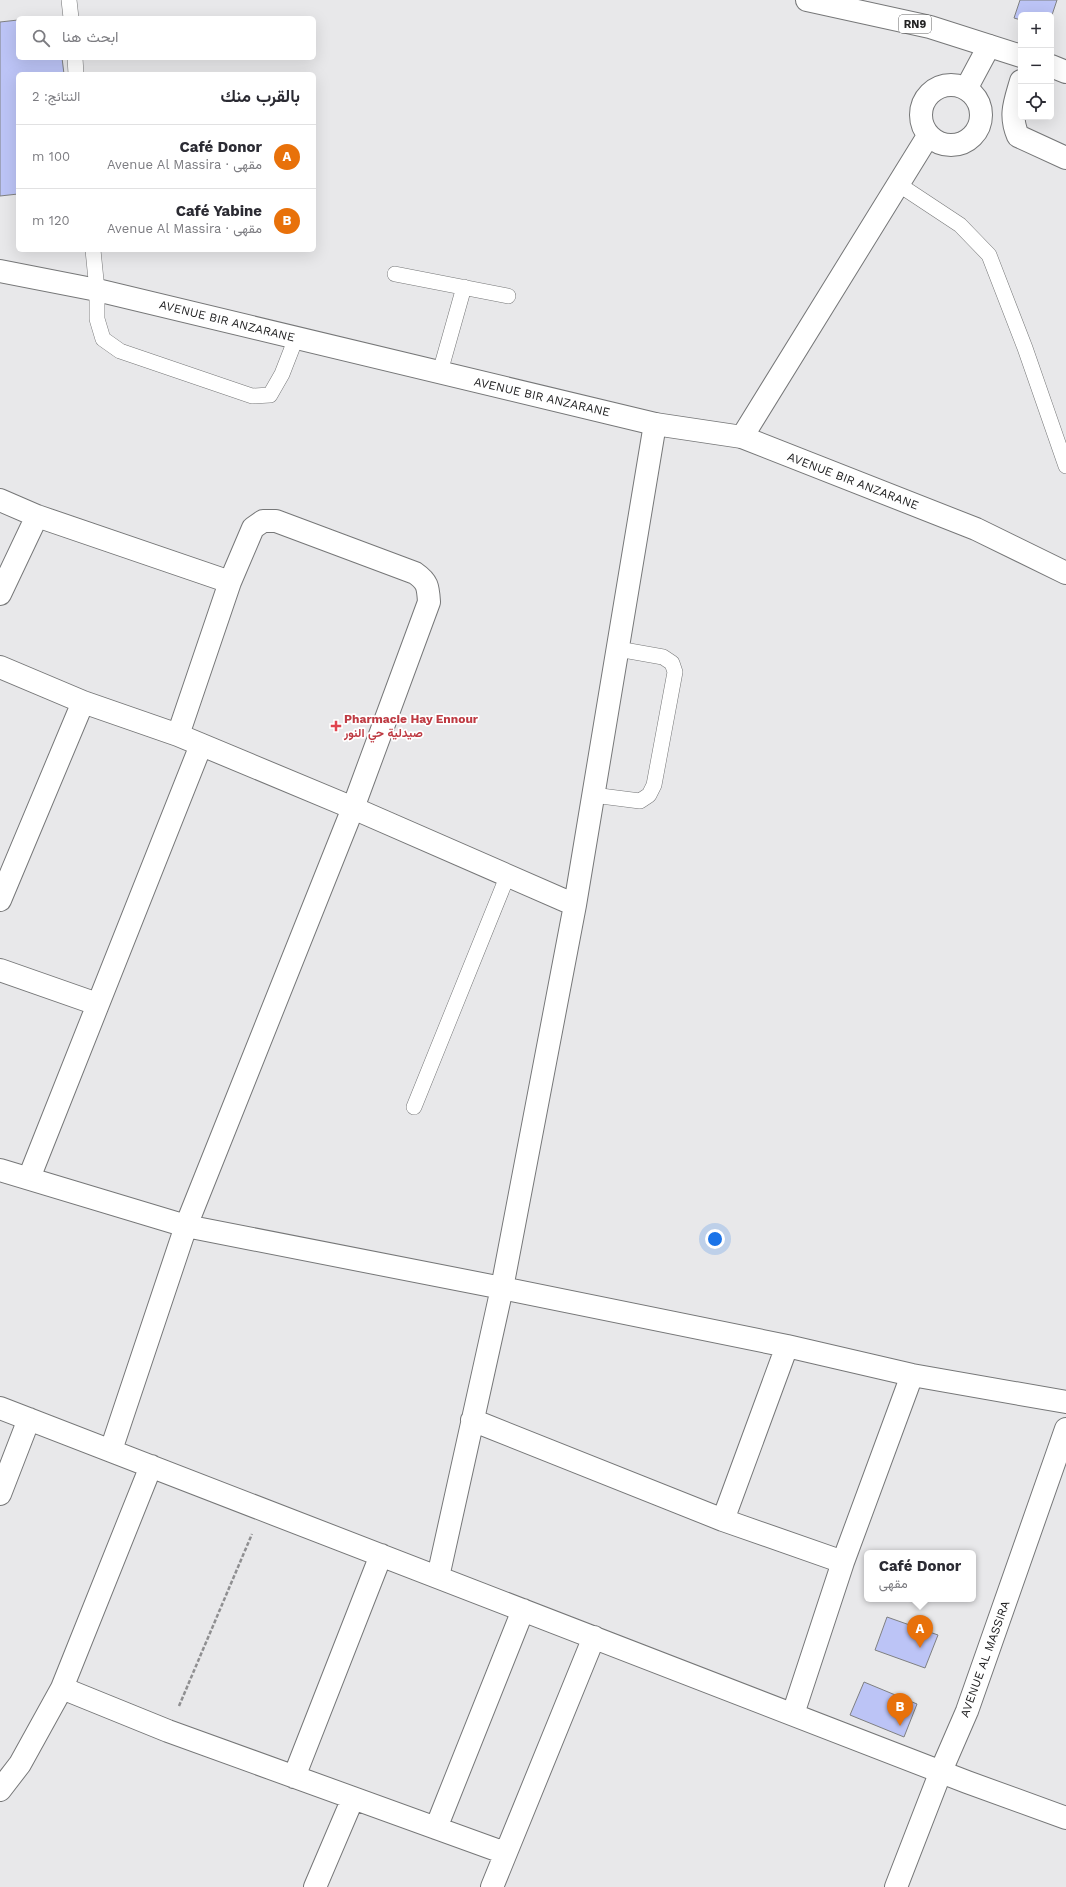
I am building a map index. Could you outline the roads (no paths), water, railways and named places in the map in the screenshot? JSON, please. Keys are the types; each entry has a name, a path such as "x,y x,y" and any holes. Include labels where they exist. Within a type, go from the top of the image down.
{"street":[{"name":"RN9","path":"807,0 930,27 1018,55"},
{"path":"966,90 989,46"},
{"path":"1054,67 1066,72"},
{"path":"1020,84 1012,114 1013,125 1018,136 1066,158"},
{"path":"957,85 966,90 974,94 982,112 978,131 964,144 944,146 928,136 920,119 924,100 938,87 957,85"},
{"path":"742,437 928,136"},
{"name":"AVENUE BIR ANZARANE","path":"0,271 97,290 655,424 742,437 976,529 1066,573"},
{"path":"438,1577 502,1288 575,905 655,424"},
{"path":"0,500 37,516 230,582"},
{"path":"0,594 37,516"},
{"path":"111,1450 186,1226 354,808 429,602 425,580 416,573 276,521 263,521 253,528 230,582 178,735"},
{"path":"0,667 82,702 178,735 354,808 508,877 575,905"},
{"path":"0,900 82,702"},
{"path":"29,1178 201,745"},
{"path":"0,970 97,1004"},
{"path":"0,1170 186,1226 787,1346 912,1375 1066,1402"},
{"path":"723,1520 787,1346"},
{"path":"793,1714 843,1562 912,1375"},
{"path":"0,1408 1066,1818"},
{"path":"0,1494 29,1419"},
{"path":"472,1420 723,1520 843,1562"},
{"name":"AVENUE AL MASSIRA","path":"896,1887 941,1771 967,1711 1066,1429"},
{"path":"0,1790 20,1764 62,1688 151,1466"},
{"path":"294,1777 382,1555"},
{"path":"436,1828 523,1610"},
{"path":"492,1887 594,1637"},
{"path":"62,1688 168,1731 505,1853"},
{"path":"315,1887 352,1798"}],"lane":[{"path":"69,0 71,16"},
{"path":"75,60 76,72"},
{"path":"898,184 960,225 989,255 1025,348 1066,466"},
{"path":"93,252 97,290 96,319 103,339 120,351 252,396 270,395 282,374 296,338"},
{"path":"395,274 508,296"},
{"path":"440,372 464,287"},
{"path":"593,795 640,801 648,795 654,785 674,672 672,663 663,657 618,650"},
{"path":"414,1107 508,877"}],"place":[{"name":"Pharmacie Hay Ennour صيدلية حي النور","path":"336,726"},
{"name":"Café Donor","path":"920,1648"},
{"name":"Café Yabine","path":"900,1726"}]}
